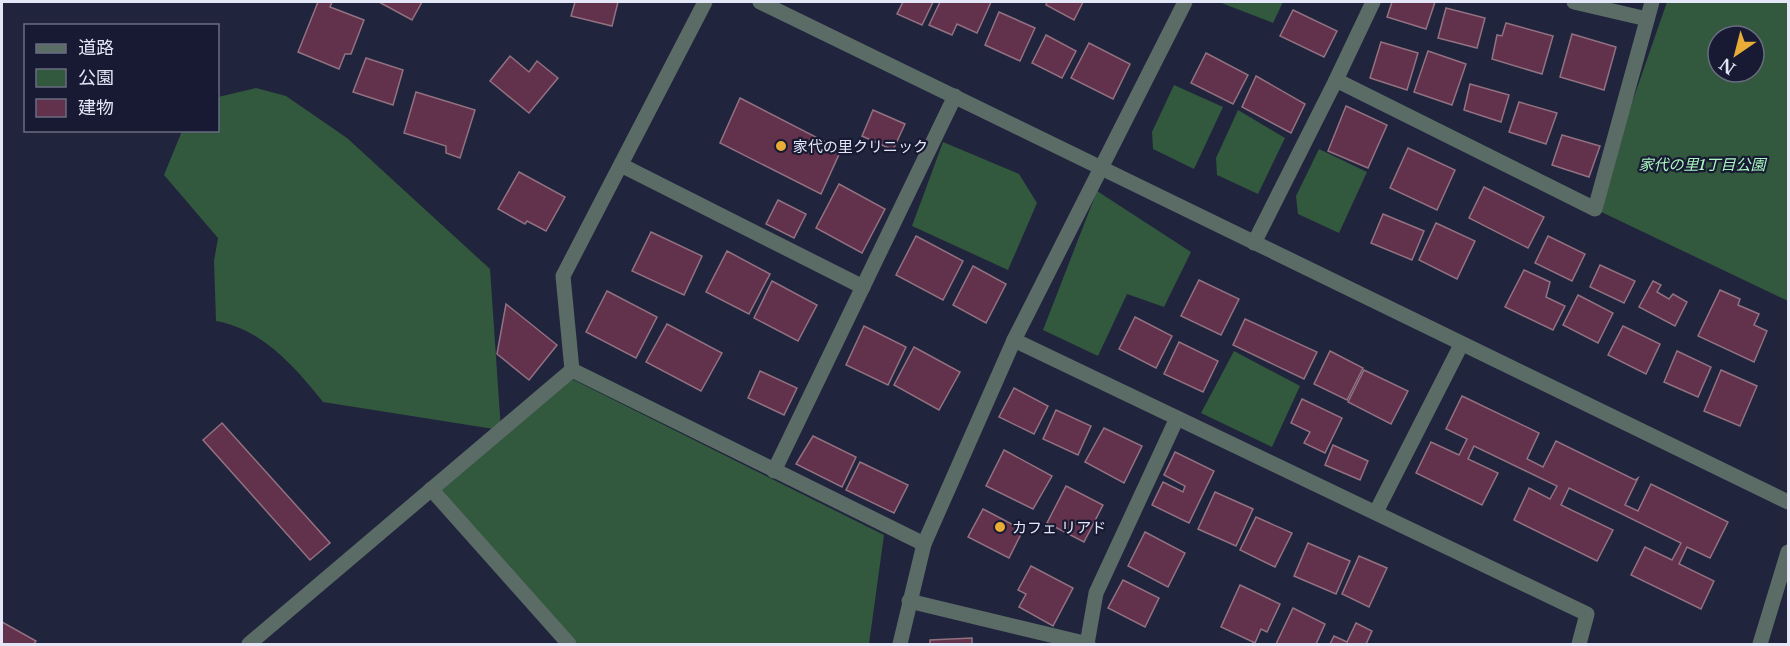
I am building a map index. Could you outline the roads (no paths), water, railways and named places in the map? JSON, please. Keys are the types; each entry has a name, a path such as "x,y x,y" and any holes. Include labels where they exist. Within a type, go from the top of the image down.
{"street":[{"path":"572,370 563,276 705,2"},
{"path":"760,2 956,96 1101,170 1788,502"},
{"path":"900,645 924,544 1014,340 1185,2"},
{"path":"1254,243 1373,2"},
{"path":"1574,2 1647,19"},
{"path":"1336,80 1595,209 1652,2"},
{"path":"774,471 956,96"},
{"path":"621,165 863,287"},
{"path":"1014,340 1587,614 1579,645"},
{"path":"1376,512 1461,345"},
{"path":"572,370 924,544"},
{"path":"249,645 572,370"},
{"path":"909,601 1088,644 1096,593 1178,418"},
{"path":"431,489 569,645"},
{"path":"1760,645 1788,552"}],"place":[{"name":"家代の里クリニック","path":"781,146"},
{"name":"カフェ リアド","path":"1000,527"}],"park label":[{"name":"家代の里1丁目公園","path":"1702,164"}]}
